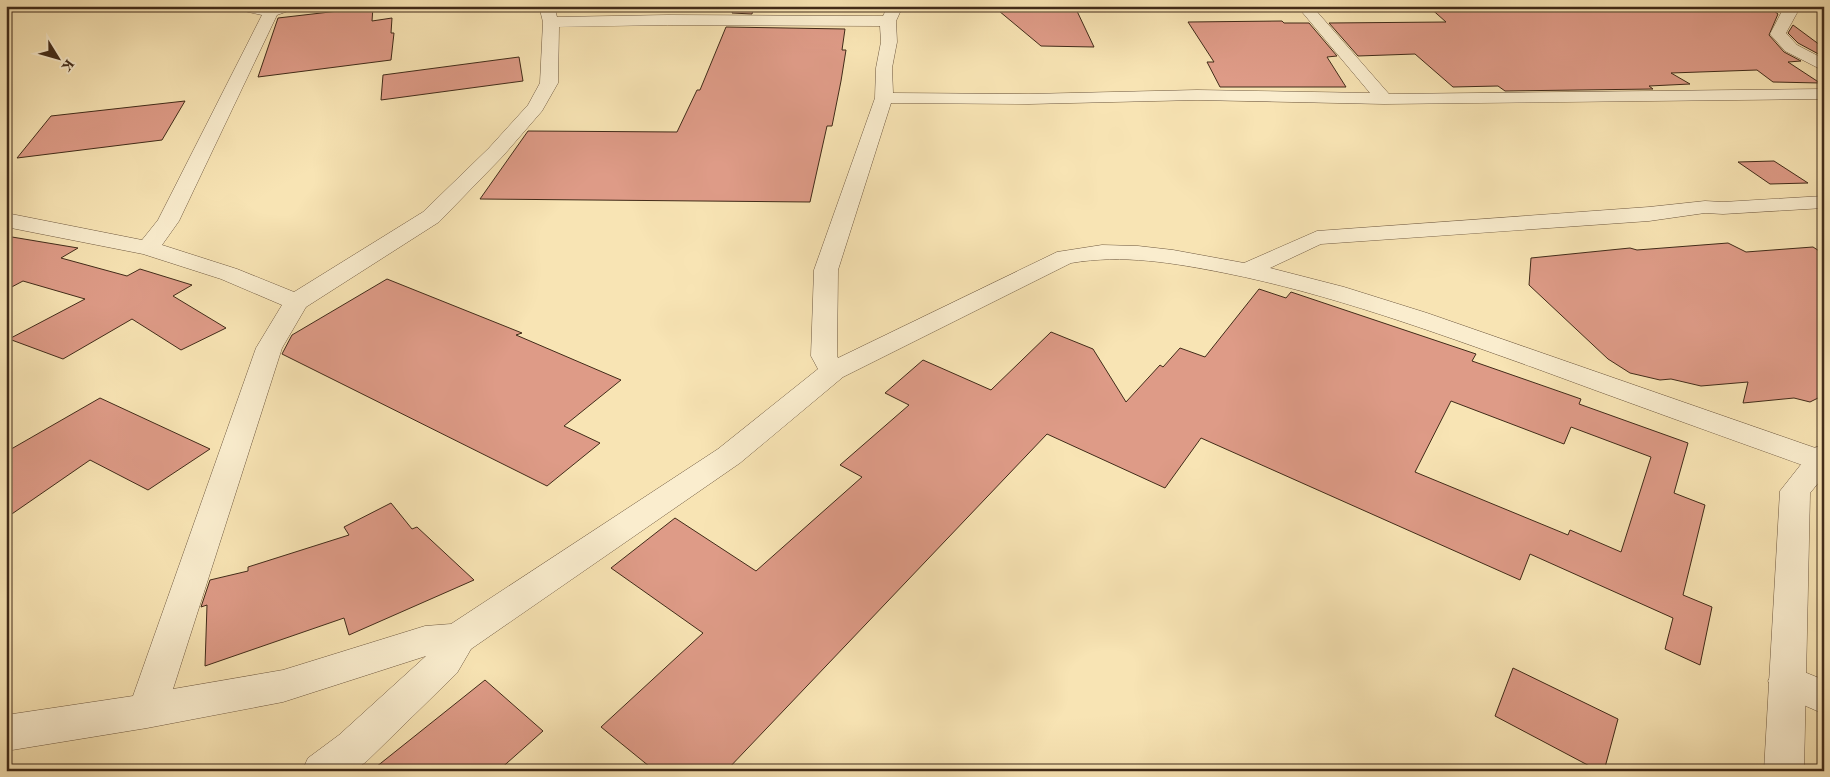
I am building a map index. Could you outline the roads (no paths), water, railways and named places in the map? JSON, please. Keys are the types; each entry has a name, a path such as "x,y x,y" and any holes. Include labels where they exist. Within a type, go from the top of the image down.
{"street":[{"path":"148,248 168,221 279,9 240,6"},
{"path":"1304,6 1384,99"},
{"path":"1789,6 1790,13 1778,34 1792,48 1824,66"},
{"path":"147,711 269,348 296,302 431,217 503,144 536,107 549,83 548,14 668,20 892,13 884,68 884,98 826,270 824,356 833,371"},
{"path":"884,98 1029,99 1206,96 1384,99 1824,94"},
{"path":"1247,270 1318,238 1649,214 1705,207 1723,208 1824,202"},
{"path":"6,220 148,248 229,274 296,302"},
{"path":"322,771 353,748 444,662 458,638 729,456 833,371 1065,257 1089,252 1148,252 1247,270 1337,293 1461,333 1821,458 1795,490 1784,771"},
{"path":"6,733 147,711 283,686 425,642 458,638"},
{"path":"1787,680 1824,698"}]}
